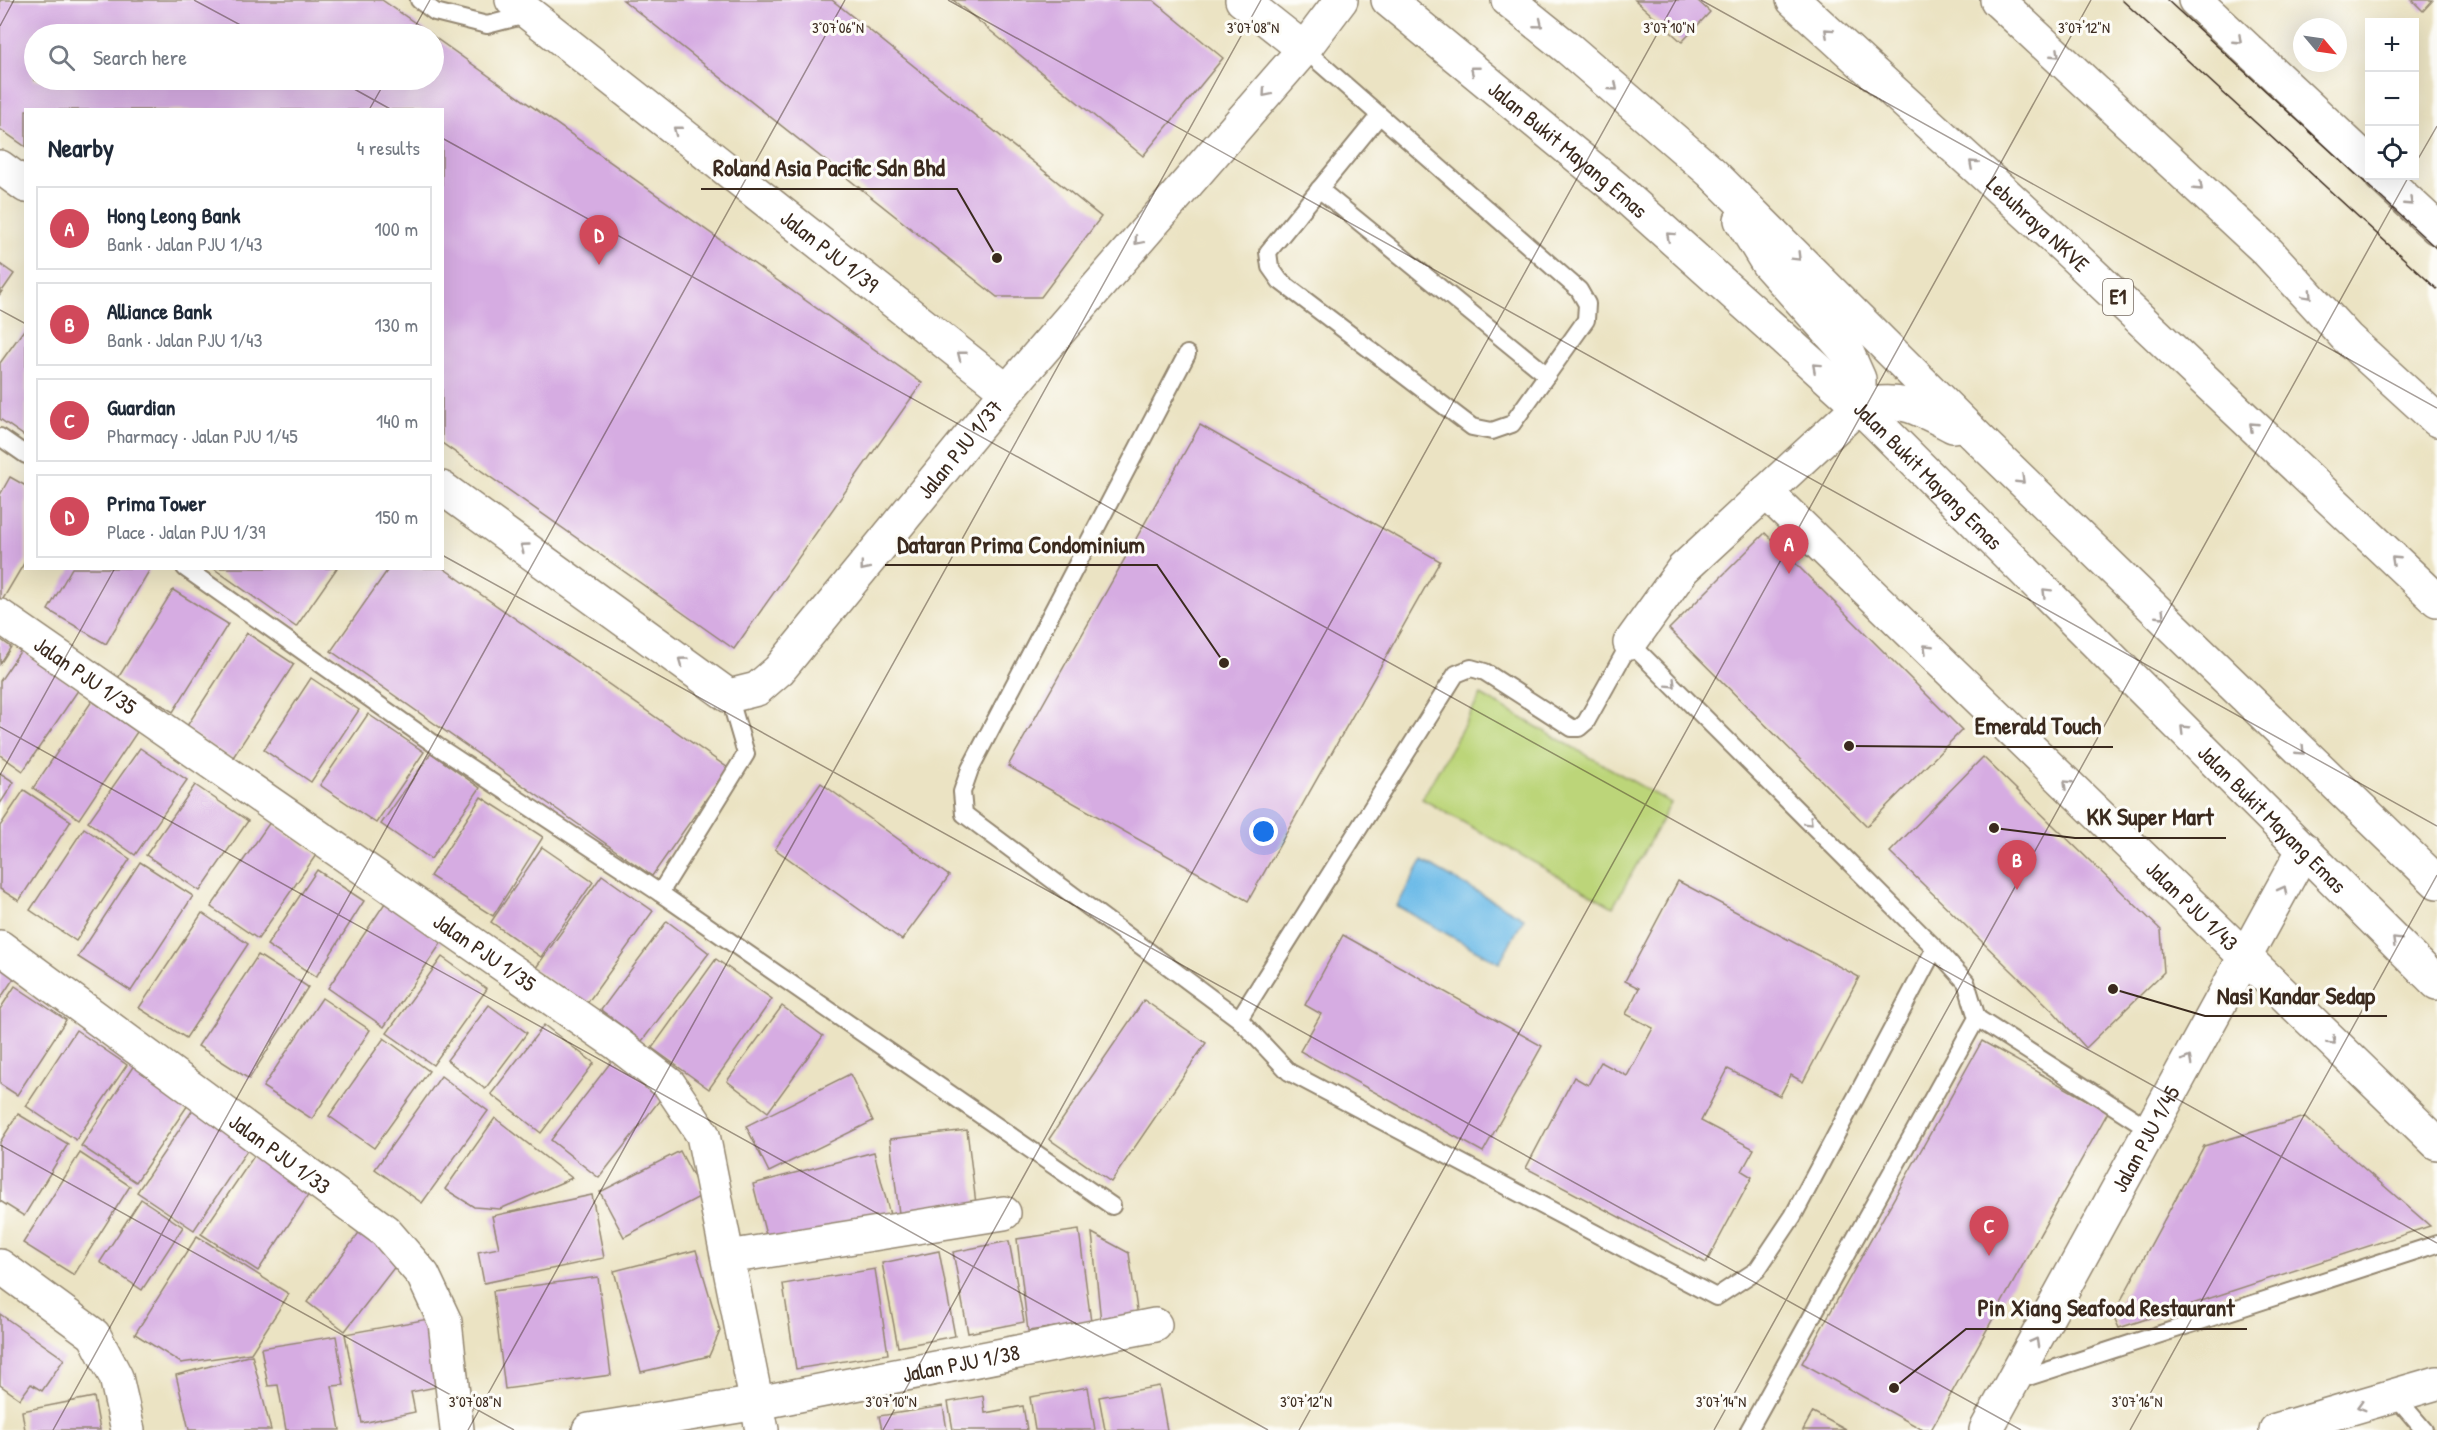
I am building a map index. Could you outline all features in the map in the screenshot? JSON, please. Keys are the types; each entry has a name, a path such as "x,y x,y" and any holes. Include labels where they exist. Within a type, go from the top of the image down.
{"main road":[{"path":"1242,0 1304,49"},
{"name":"Jalan PJU 1/37","path":"729,696 757,689 779,670 1007,391 1304,49 1341,0"},
{"name":"Jalan Bukit Mayang Emas","path":"1388,0 1616,188 1859,406 2437,983"},
{"path":"1508,0 1569,49 1711,172 1979,439 2437,882"},
{"name":"Lebuhraya NKVE","path":"1793,0 2074,256 2437,600"},
{"path":"1997,0 2268,252 2347,338 2437,420"},
{"path":"2195,0 2365,159"},
{"name":"Jalan PJU 1/39","path":"521,7 1007,391"},
{"path":"0,167 24,185"},
{"path":"1711,172 1768,264 1847,352 1859,379 1859,406"},
{"path":"2385,180 2437,228"},
{"path":"2347,338 2437,394"},
{"path":"1630,643 1683,569 1859,406 1885,400 1916,406 1979,439"},
{"path":"444,489 729,696"},
{"name":"Jalan PJU 1/43","path":"1766,492 2437,1143"},
{"name":"Jalan PJU 1/35","path":"0,616 616,1042 669,1084 703,1135 760,1416"},
{"name":"Jalan PJU 1/45","path":"1986,1430 2304,849"},
{"name":"Jalan PJU 1/33","path":"0,947 385,1231 423,1275 445,1322 457,1430"},
{"path":"728,1257 1004,1213"},
{"path":"0,1266 94,1335 116,1377 128,1430"},
{"name":"Jalan PJU 1/38","path":"589,1430 760,1416 1155,1325"},
{"path":"2276,1430 2437,1383"}],"lane":[{"path":"419,0 435,12 487,25 521,7"},
{"path":"1304,49 1579,290 1587,304 1586,320 1512,424 1492,431 1472,427 1280,281 1270,267 1268,252 1379,116"},
{"path":"1319,189 1547,375"},
{"path":"1187,354 970,769 962,792 964,814 1239,1019 1289,1072 1716,1297 1757,1270 1793,1216 1935,948"},
{"path":"0,437 24,455"},
{"path":"188,570 437,746 660,893 1112,1206"},
{"path":"1239,1019 1456,674 1471,668 1485,672 1572,728 1579,728 1586,722 1630,643 1935,948 1966,982 1977,1018 2151,1130"},
{"path":"660,893 746,754 729,696"},
{"path":"1749,1430 1977,1018"},
{"path":"2012,1382 2437,1244"},
{"path":"2395,1396 2424,1430"}],"green space":[{"path":"1481,695 1671,803 1613,907 1422,799"}],"water":[{"path":"1422,861 1524,918 1499,963 1397,906"}],"building":[{"path":"0,0 382,0 417,24 24,24 24,90 444,90 444,44 922,383 734,649 444,444 444,108 24,108 24,146 0,129"},
{"path":"623,0 832,0 1101,217 1041,297 997,297"},
{"path":"953,0 1153,0 1223,58 1143,156"},
{"path":"1635,0 1697,0 1710,12 1682,42"},
{"path":"2412,0 2433,0 2423,11"},
{"path":"0,264 14,274 0,294"},
{"path":"24,330 24,436 0,419 0,363"},
{"path":"1200,425 1440,561 1248,901 1008,766"},
{"path":"10,477 24,485 24,563 0,604 0,495"},
{"path":"1765,533 1962,730 1867,826 1669,629"},
{"path":"444,569 728,768 652,876 331,651 388,570"},
{"path":"71,570 149,571 106,644 48,610"},
{"path":"216,570 336,570 296,627"},
{"path":"173,590 228,624 173,712 118,678"},
{"path":"247,633 294,664 232,759 185,729"},
{"path":"0,639 11,647 0,664"},
{"path":"21,650 79,689 23,771 0,755 0,681"},
{"path":"311,678 359,710 311,782 264,750"},
{"path":"92,701 137,732 79,819 33,788"},
{"path":"368,714 424,752 376,823 320,785"},
{"path":"140,748 187,780 135,855 88,822"},
{"path":"431,753 480,788 431,859 381,824"},
{"path":"1983,757 2161,930 2164,972 2086,1048 2053,1011 1890,852"},
{"path":"0,773 14,782 0,804"},
{"path":"821,783 949,876 902,940 775,849"},
{"path":"195,785 248,821 200,891 146,855"},
{"path":"24,790 71,821 19,901 0,889 0,826"},
{"path":"481,797 543,837 493,916 430,876"},
{"path":"270,822 316,855 258,939 211,907"},
{"path":"84,828 130,859 76,941 30,910"},
{"path":"542,847 593,882 541,957 491,922"},
{"path":"140,862 193,896 131,991 78,957"},
{"path":"317,870 364,901 316,977 267,945"},
{"path":"602,875 653,911 586,1005 535,969"},
{"path":"1678,881 1859,977 1803,1082 1791,1075 1780,1096 1728,1069 1701,1121 1754,1149 1742,1171 1752,1177 1706,1263 1526,1168 1574,1077 1588,1085 1601,1062 1627,1076 1653,1028 1626,1014 1639,988 1625,981"},
{"path":"385,903 442,942 384,1027 328,988"},
{"path":"202,913 248,944 186,1038 139,1008"},
{"path":"667,921 709,953 642,1041 601,1010"},
{"path":"1343,935 1542,1046 1483,1152 1300,1051 1321,1014 1305,1005"},
{"path":"258,955 308,987 249,1079 198,1046"},
{"path":"442,957 487,989 433,1065 387,1033"},
{"path":"716,959 772,999 709,1089 652,1048"},
{"path":"0,960 18,972 0,999"},
{"path":"15,986 66,1020 17,1095 0,1084 0,1009"},
{"path":"322,998 370,1030 312,1119 263,1087"},
{"path":"1144,1000 1206,1043 1111,1182 1049,1139"},
{"path":"489,1005 527,1033 485,1089 447,1060"},
{"path":"782,1006 823,1036 768,1112 727,1081"},
{"path":"544,1025 594,1063 541,1133 491,1094"},
{"path":"76,1030 127,1065 76,1140 26,1106"},
{"path":"384,1038 429,1071 374,1148 329,1116"},
{"path":"1982,1041 2108,1112 1931,1430 1923,1430 1802,1363"},
{"path":"614,1058 663,1096 599,1178 551,1140"},
{"path":"136,1062 192,1099 136,1182 81,1146"},
{"path":"850,1074 873,1121 769,1172 746,1126"},
{"path":"441,1076 488,1111 422,1203 375,1169"},
{"path":"196,1105 252,1143 194,1230 137,1192"},
{"path":"18,1114 68,1144 24,1216 0,1201 0,1142"},
{"path":"2305,1117 2430,1226 2119,1328 2113,1315 2204,1146"},
{"path":"495,1118 572,1178 500,1209 474,1207 445,1189"},
{"path":"967,1130 977,1212 900,1222 890,1139"},
{"path":"260,1147 315,1185 258,1271 201,1234"},
{"path":"680,1151 703,1195 624,1237 600,1192"},
{"path":"874,1152 890,1215 769,1247 753,1184"},
{"path":"80,1153 130,1186 74,1275 23,1243"},
{"path":"592,1195 604,1258 484,1283 478,1252 499,1248 492,1216"},
{"path":"141,1199 183,1227 142,1290 100,1262"},
{"path":"361,1230 400,1260 345,1331 307,1302"},
{"path":"1079,1230 1091,1322 1028,1331 1017,1239"},
{"path":"1092,1233 1129,1253 1138,1317 1101,1322"},
{"path":"197,1236 289,1294 251,1353 181,1363 135,1334"},
{"path":"1009,1241 1024,1322 968,1333 953,1252"},
{"path":"696,1250 720,1331 709,1356 641,1372 614,1271"},
{"path":"939,1251 955,1336 898,1347 882,1263"},
{"path":"875,1269 888,1354 796,1369 783,1284"},
{"path":"598,1277 611,1375 505,1389 493,1291"},
{"path":"0,1314 64,1359 42,1391 31,1384 20,1399 0,1385"},
{"path":"428,1319 441,1386 411,1392 415,1412 362,1423 345,1334"},
{"path":"336,1336 344,1385 332,1386 340,1430 286,1430 278,1385 268,1386 261,1348"},
{"path":"252,1355 271,1430 189,1430 176,1375"},
{"path":"1159,1386 1167,1430 1105,1430 1099,1397"},
{"path":"1088,1387 1095,1430 1035,1430 1030,1397"},
{"path":"983,1396 985,1413 1023,1406 1027,1430 953,1430 948,1402"},
{"path":"94,1397 100,1430 25,1430 22,1411"},
{"path":"943,1406 947,1430 882,1430 879,1416"},
{"path":"1813,1412 1846,1430 1803,1430"}],"tram line":[{"path":"2122,0 2437,289"},
{"path":"2167,0 2437,249"}],"place":[{"name":"Roland Asia Pacific Sdn Bhd","path":"997,258"},
{"name":"Prima Tower","path":"599,265"},
{"name":"Hong Leong Bank","path":"1789,574"},
{"name":"Dataran Prima Condominium","path":"1224,663"},
{"name":"Emerald Touch","path":"1849,746"},
{"name":"KK Super Mart","path":"1994,828"},
{"name":"Alliance Bank","path":"2017,890"},
{"name":"Nasi Kandar Sedap","path":"2113,989"},
{"name":"Guardian","path":"1989,1256"},
{"name":"Pin Xiang Seafood Restaurant","path":"1894,1388"}]}
